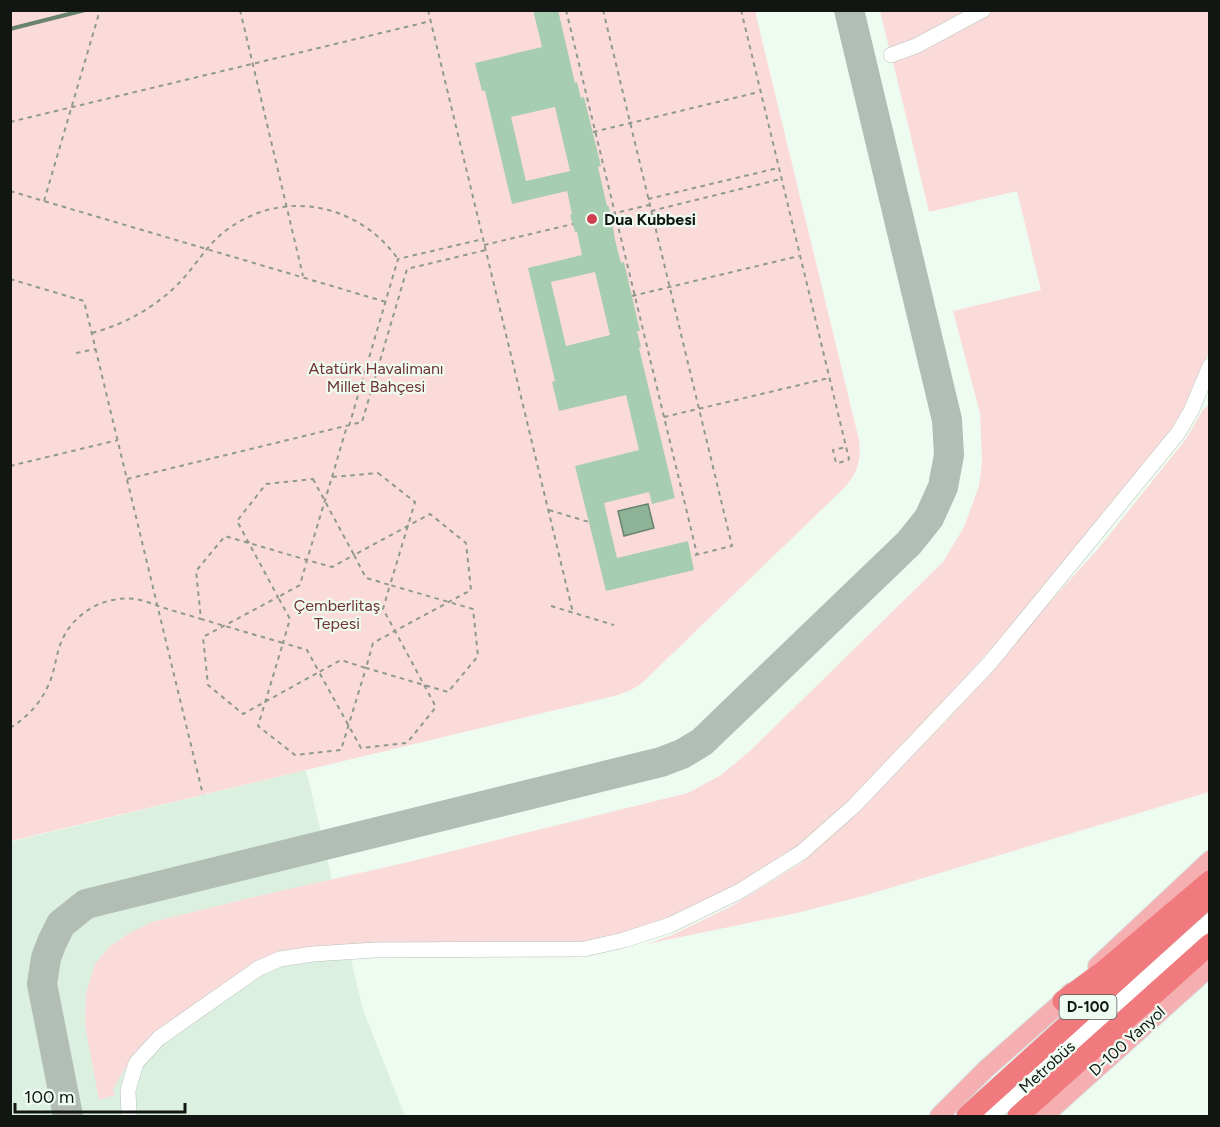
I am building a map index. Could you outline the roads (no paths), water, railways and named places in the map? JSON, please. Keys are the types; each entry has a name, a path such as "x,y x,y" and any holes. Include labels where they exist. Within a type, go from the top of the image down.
{"highway":[{"path":"1063,1001 1105,970 1209,881"},
{"name":"D-100","path":"967,1116 1159,944 1209,896"},
{"name":"D-100","path":"1018,1116 1209,944"}],"main road":[{"path":"939,1116 1063,1001 1116,947 1209,860"},
{"name":"D-100 Yanyol","path":"1044,1116 1209,967"}],"lane":[{"path":"891,55 916,46 983,10"},
{"path":"129,1116 128,1090 136,1063 159,1038 259,968 280,960 313,954 375,950 584,949 624,940 670,924 740,891 802,852 854,806 989,664 1178,433 1191,411 1209,366"},
{"path":"1191,411 1209,394"},
{"name":"Metrobüs","path":"992,1116 1209,921"}],"waterway":[{"path":"10,29 85,10"}],"place":[{"name":"Dua Kubbesi","path":"592,219"}],"park label":[{"name":"Atatürk Havalimanı Millet Bahçesi","path":"376,377"},
{"name":"Çemberlitaş Tepesi","path":"337,614"}]}
